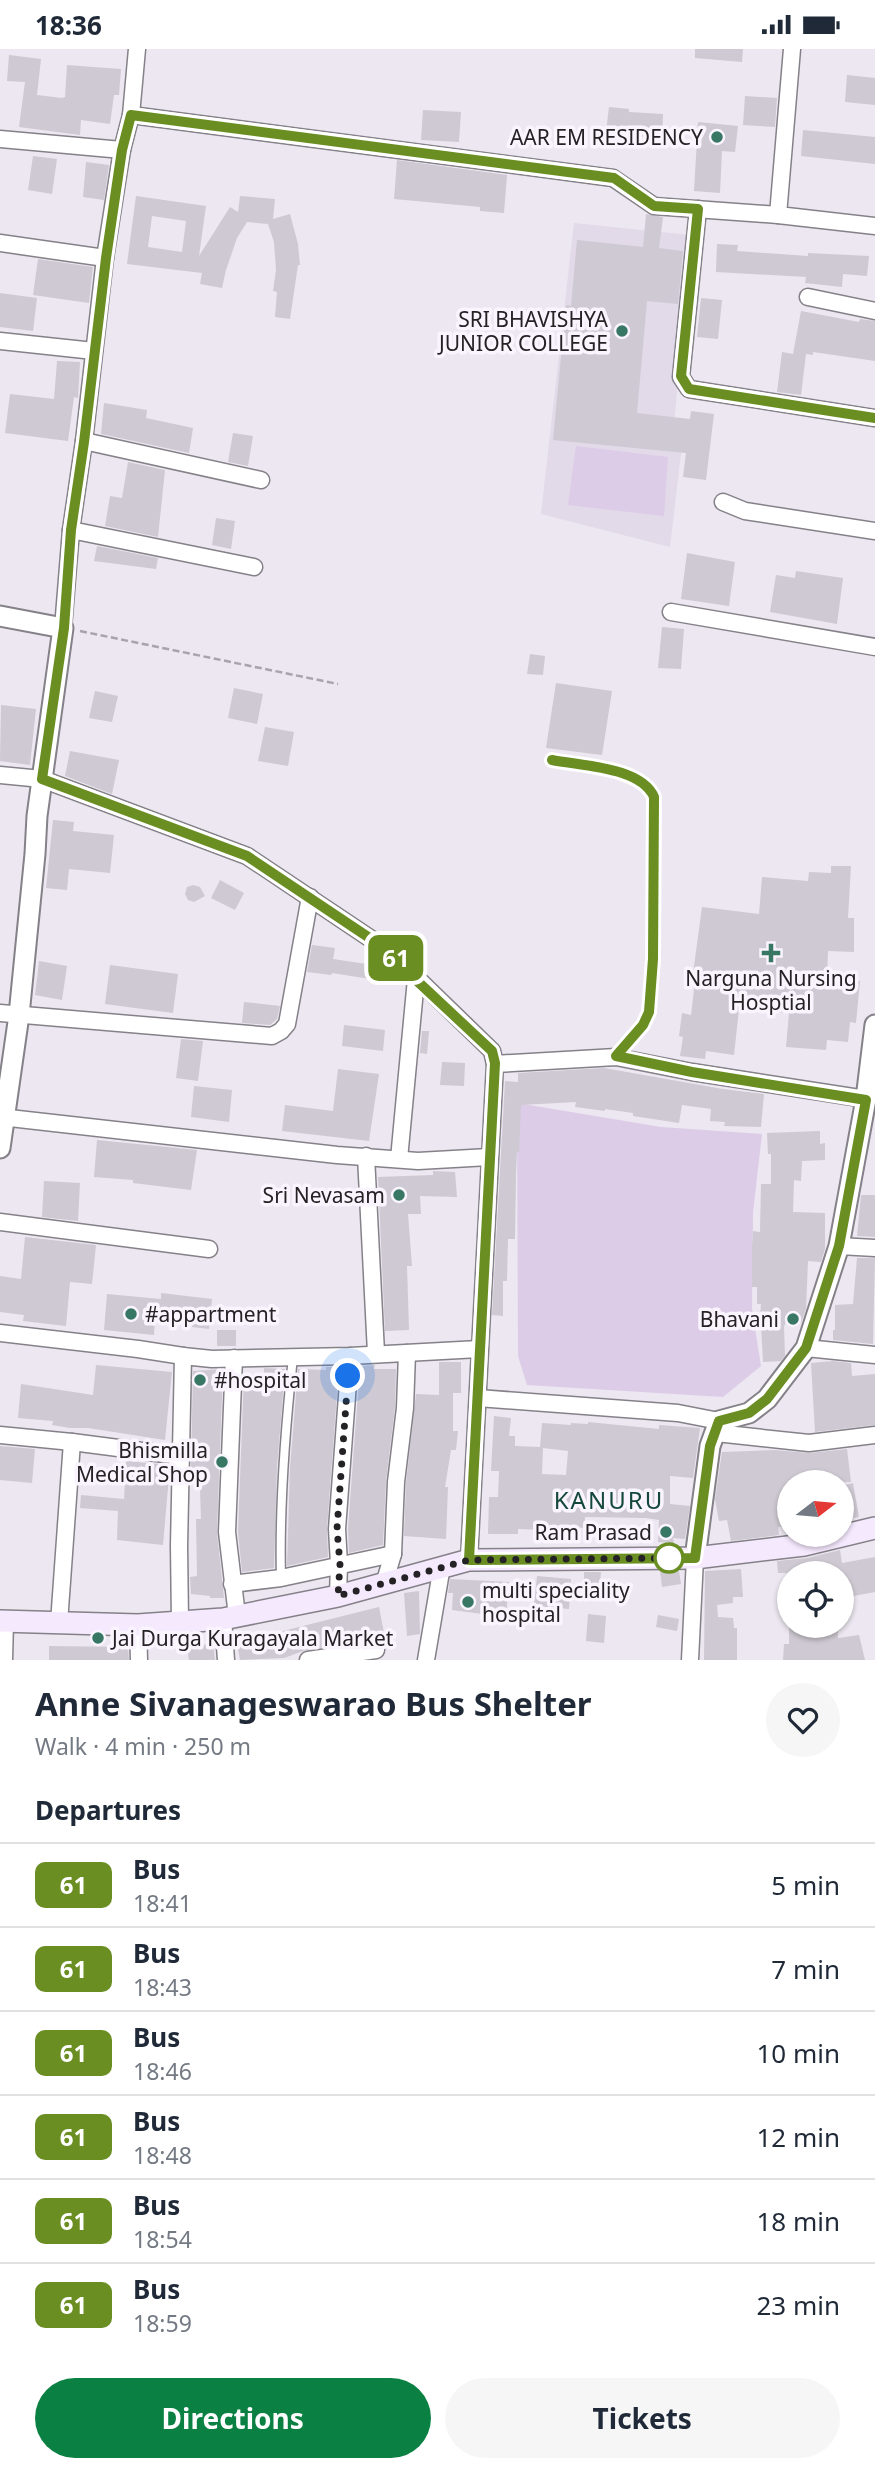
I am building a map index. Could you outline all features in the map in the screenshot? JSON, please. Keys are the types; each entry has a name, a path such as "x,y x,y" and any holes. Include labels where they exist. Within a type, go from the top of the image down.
{"main road":[{"path":"3,1621 138,1625 180,1622 232,1604 338,1596 469,1560 695,1558 804,1545 875,1528"}],"street":[{"path":"0,1148 9,1014 64,628 71,530 106,258 122,150 131,115 137,49"},
{"path":"778,215 792,49"},
{"path":"131,115 614,178 654,206 778,215 875,226"},
{"path":"0,139 122,150"},
{"path":"698,209 681,376 689,389 875,418"},
{"path":"0,243 106,258"},
{"path":"808,297 875,311"},
{"path":"0,341 94,351"},
{"path":"84,442 261,480"},
{"path":"723,502 745,511 875,531"},
{"path":"71,530 254,567"},
{"path":"671,612 875,647"},
{"path":"0,616 64,628"},
{"path":"0,775 42,779 247,856 389,951 492,1051 495,1063 469,1560"},
{"path":"9,1014 272,1036 287,1024 310,897"},
{"path":"399,1159 415,979"},
{"path":"690,1660 695,1558 710,1446 717,1427 749,1413 767,1399 806,1348 839,1246 866,1100 875,1025"},
{"path":"495,1063 616,1056 692,1072 866,1100"},
{"path":"2,1118 418,1161 489,1157"},
{"path":"366,1156 376,1353"},
{"path":"0,1222 209,1249"},
{"path":"839,1246 875,1248"},
{"path":"0,1333 183,1356 234,1358 350,1356 479,1349"},
{"path":"806,1348 875,1355"},
{"path":"384,1584 393,1554 407,1353"},
{"path":"180,1622 183,1356"},
{"path":"338,1596 340,1564 337,1529 350,1356"},
{"path":"226,1660 232,1604 227,1532 234,1358"},
{"path":"478,1398 678,1413 717,1427 809,1443 875,1434"},
{"path":"0,1436 180,1456"},
{"path":"59,1623 72,1442"},
{"path":"232,1604 281,1578 393,1554"},
{"path":"426,1660 442,1566"},
{"path":"3,1621 4,1660"},
{"path":"138,1625 138,1660"},
{"path":"308,1660 376,1650"}],"lane":[{"path":"552,760 624,773 642,781 654,797 653,946 649,1012 643,1025 616,1056"},
{"path":"281,1578 280,1526 284,1448 293,1357"}],"path":[{"path":"64,628 338,684"}],"shaded area":[{"name":"SRI BHAVISHYA JUNIOR COLLEGE","path":"574,223 690,235 674,427 684,428 670,547 541,514"},
{"path":"576,446 668,457 664,516 568,505"},
{"path":"517,1103 661,1127 762,1134 753,1212 752,1309 761,1366 723,1397 527,1385 518,1356"}],"building":[{"path":"695,49 743,49 742,62 695,58"},
{"path":"9,55 41,59 37,95 65,97 67,65 121,69 119,95 114,95 110,124 81,120 80,135 19,127 25,82 7,81"},
{"path":"847,75 875,78 875,105 845,102"},
{"path":"745,96 777,98 775,127 743,125"},
{"path":"609,107 629,109 629,112 663,114 662,139 606,132"},
{"path":"423,110 461,112 459,142 421,140"},
{"path":"698,122 738,126 735,152 722,151 720,193 694,191"},
{"path":"803,130 875,137 875,164 801,156"},
{"path":"33,156 57,159 52,194 28,190"},
{"path":"397,160 507,175 504,213 480,211 480,207 394,199"},
{"path":"86,162 109,165 104,200 83,197"},
{"path":"136,196 206,206 199,256 230,207 238,212 240,196 275,199 273,219 290,214 300,265 290,319 275,317 277,292 273,291 276,270 274,242 268,224 247,222 237,238 222,288 200,284 202,273 127,264","holes":["152,216 186,221 182,252 148,247"]},
{"path":"646,214 663,217 659,248 683,251 678,304 647,301 637,413 690,419 691,411 714,414 706,480 683,477 686,453 553,440 566,305 571,306 577,240 643,247"},
{"path":"717,244 738,245 737,251 808,256 808,253 869,256 867,276 843,274 842,287 805,283 806,277 716,272"},
{"path":"38,259 93,267 89,303 33,295"},
{"path":"0,293 37,298 33,331 0,327"},
{"path":"701,298 722,300 718,339 697,337"},
{"path":"801,311 859,322 860,319 875,321 875,361 813,352 813,355 806,354 801,395 777,392 782,352 793,354"},
{"path":"57,361 80,362 78,398 74,397 68,441 5,433 10,394 54,399"},
{"path":"104,403 147,410 146,418 193,428 189,453 101,434"},
{"path":"233,433 253,436 248,466 228,462"},
{"path":"128,462 165,470 158,537 105,526 110,496 122,498"},
{"path":"216,518 235,521 231,549 212,545"},
{"path":"97,546 158,558 156,569 94,561"},
{"path":"687,553 735,562 729,606 681,599"},
{"path":"796,571 843,578 837,624 770,612 776,575 795,578"},
{"path":"662,627 684,629 681,669 658,668"},
{"path":"530,654 545,656 543,675 527,674"},
{"path":"556,683 612,691 602,755 546,748"},
{"path":"234,688 263,694 257,724 228,718"},
{"path":"95,691 118,696 112,722 89,718"},
{"path":"1,705 36,709 30,765 0,761"},
{"path":"265,727 294,732 288,766 258,761"},
{"path":"70,751 119,760 112,794 65,776"},
{"path":"53,820 74,822 73,831 114,835 110,873 69,869 67,890 46,888"},
{"path":"831,866 851,866 848,918 854,918 854,952 828,951 827,977 860,981 856,1023 850,1022 848,1042 827,1040 826,1050 786,1047 789,1013 739,1009 734,1055 706,1051 705,1059 680,1056 683,1037 679,1036 682,1013 691,1015 695,981 692,981 702,907 759,914 762,877 808,881 809,872 831,873"},
{"path":"220,880 244,893 235,910 211,898"},
{"path":"187,887 200,887 205,896 194,902 188,900 185,894"},
{"path":"312,945 335,948 333,959 373,965 370,979 307,972"},
{"path":"39,961 67,966 62,1000 35,995"},
{"path":"110,965 178,974 173,1013 105,1004"},
{"path":"244,1002 280,1006 277,1019 270,1025 242,1023"},
{"path":"344,1025 385,1030 383,1051 342,1046"},
{"path":"422,1031 429,1031 427,1054 420,1053"},
{"path":"181,1039 203,1041 198,1081 176,1078"},
{"path":"442,1062 465,1063 464,1086 440,1085"},
{"path":"604,1068 764,1094 761,1127 724,1126 725,1122 710,1121 711,1109 682,1105 679,1123 633,1116 633,1113 575,1107 576,1102 521,1105 515,1239 508,1239 507,1281 503,1281 503,1316 492,1315 505,1081 518,1082 518,1073"},
{"path":"338,1069 379,1074 369,1141 282,1131 285,1105 333,1111"},
{"path":"194,1086 232,1090 229,1122 191,1117"},
{"path":"820,1131 820,1144 825,1143 825,1160 802,1161 801,1181 794,1180 793,1212 825,1213 825,1249 821,1262 808,1261 806,1309 801,1323 786,1321 785,1356 781,1361 763,1362 759,1325 761,1304 757,1304 757,1287 752,1287 752,1248 753,1231 760,1232 761,1184 771,1184 771,1154 768,1154 767,1133"},
{"path":"97,1140 197,1150 191,1190 133,1183 133,1180 94,1177"},
{"path":"433,1171 455,1172 457,1197 420,1196 421,1214 408,1214 412,1266 407,1266 409,1330 385,1331 378,1177 433,1175"},
{"path":"44,1181 80,1183 78,1221 42,1217"},
{"path":"861,1195 875,1195 875,1237 857,1236"},
{"path":"25,1237 96,1245 92,1284 70,1282 66,1326 23,1321 24,1315 0,1312 0,1276 21,1279"},
{"path":"857,1258 875,1258 873,1344 833,1340 835,1305 853,1304"},
{"path":"161,1293 212,1299 209,1329 192,1327 193,1321 155,1318 154,1335 104,1330 107,1294 161,1299"},
{"path":"217,1330 236,1330 236,1346 217,1346"},
{"path":"439,1362 461,1362 461,1393 453,1393 453,1431 458,1431 456,1450 451,1450 445,1487 448,1487 446,1539 404,1536 406,1483 416,1394 439,1395"},
{"path":"811,1363 851,1363 852,1376 875,1374 875,1425 815,1432"},
{"path":"96,1365 172,1372 165,1440 52,1425 53,1421 18,1418 21,1384 93,1395"},
{"path":"375,1365 374,1369 396,1369 383,1545 349,1553 348,1529 360,1366"},
{"path":"326,1367 339,1367 327,1528 328,1557 287,1566 290,1468 298,1369 326,1370"},
{"path":"264,1368 285,1369 277,1467 274,1568 242,1572 238,1532 244,1374 264,1375"},
{"path":"223,1369 217,1532 224,1598 210,1598 191,1594 190,1577 197,1576 196,1519 201,1519 200,1489 194,1490 191,1465 193,1371"},
{"path":"494,1416 511,1418 509,1436 515,1436 515,1446 540,1447 542,1423 571,1425 588,1422 659,1429 659,1425 700,1428 693,1478 670,1476 670,1504 690,1506 685,1539 673,1538 674,1543 658,1542 659,1520 646,1518 585,1517 584,1528 575,1527 575,1540 547,1539 547,1530 518,1529 518,1534 488,1534 489,1497 498,1497 499,1471 491,1471","holes":["543,1448 568,1451 566,1475 542,1474"]},
{"path":"0,1446 35,1449 32,1483 0,1480"},
{"path":"847,1449 850,1470 777,1470 777,1535 731,1541 727,1520 719,1521 715,1499 722,1452 774,1450 810,1453"},
{"path":"126,1461 170,1465 163,1545 117,1540 118,1511 80,1508 81,1495 124,1499"},
{"path":"854,1489 859,1517 854,1518"},
{"path":"840,1550 842,1561 777,1561 807,1558"},
{"path":"875,1557 875,1592 854,1596 853,1561"},
{"path":"741,1569 743,1597 733,1597 733,1603 717,1605 718,1617 733,1618 734,1628 737,1628 737,1660 704,1660 705,1571"},
{"path":"660,1571 679,1571 681,1584 662,1587"},
{"path":"584,1572 601,1572 600,1583 584,1583"},
{"path":"537,1576 571,1579 569,1609 534,1606"},
{"path":"450,1579 509,1582 506,1617 452,1610 453,1593 448,1593"},
{"path":"419,1591 420,1634 407,1636 404,1593"},
{"path":"379,1607 384,1633 352,1643 306,1650 284,1658 240,1660 236,1638 279,1632"},
{"path":"588,1614 606,1616 604,1643 586,1641"},
{"path":"658,1615 679,1619 677,1631 656,1627"},
{"path":"859,1635 865,1660 783,1660 784,1644 789,1644 789,1638 854,1638"},
{"path":"213,1643 215,1660 189,1660 187,1648"},
{"path":"49,1646 128,1647 129,1660 49,1660"}],"bus line":[{"name":"61","path":"552,760 633,776 648,786 654,797 656,816 653,959 649,1012 643,1025 616,1056 692,1072 866,1100 839,1246 806,1348 767,1399 749,1413 719,1421 710,1446 695,1558 469,1560 495,1063 492,1051 389,951 247,856 42,779 64,628 71,530 106,258 122,150 131,115 614,178 654,206 698,209 681,376 689,389 875,418"}],"place":[{"name":"AAR EM RESIDENCY","path":"717,137"},
{"name":"SRI BHAVISHYA JUNIOR COLLEGE","path":"622,331"},
{"name":"Narguna Nursing Hosptial","path":"771,953"},
{"name":"Sri Nevasam","path":"399,1195"},
{"name":"#appartment","path":"131,1314"},
{"name":"Bhavani","path":"793,1319"},
{"name":"#hospital","path":"200,1380"},
{"name":"Bhismilla Medical Shop","path":"222,1462"},
{"name":"Ram Prasad","path":"666,1532"},
{"name":"multi speciality hospital","path":"468,1602"},
{"name":"Jai Durga Kuragayala Market","path":"98,1638"}],"district":[{"name":"KANURU","path":"609,1499"}],"route":[{"path":"348,1376 337,1529 340,1564 338,1596 469,1560 669,1558"}]}
